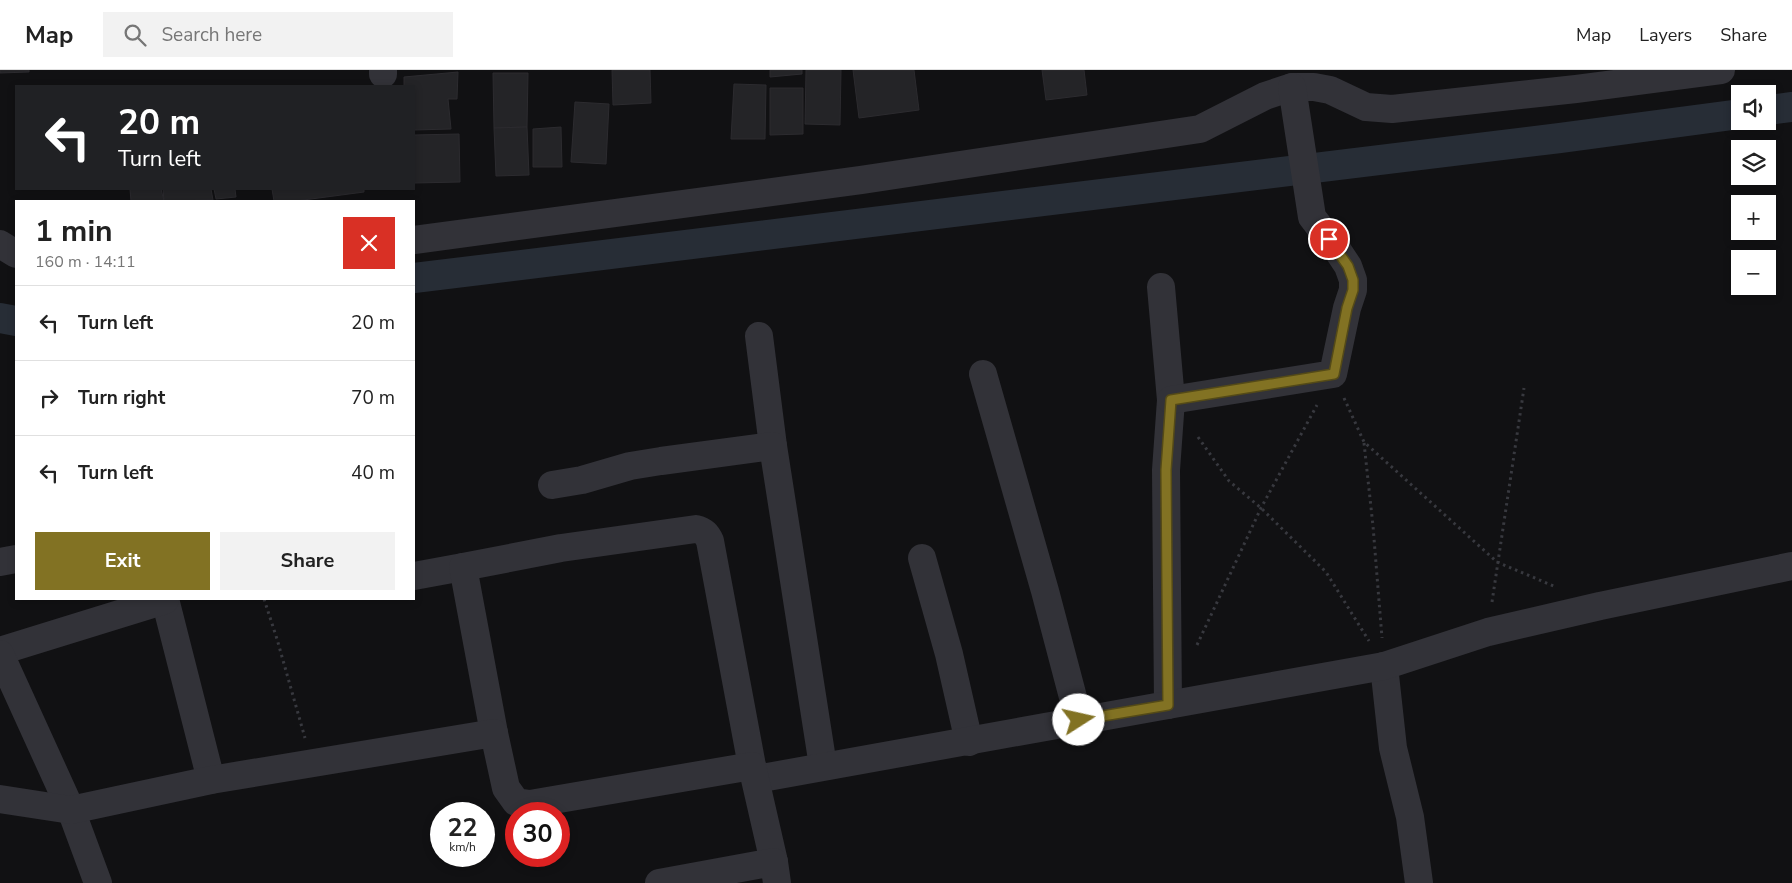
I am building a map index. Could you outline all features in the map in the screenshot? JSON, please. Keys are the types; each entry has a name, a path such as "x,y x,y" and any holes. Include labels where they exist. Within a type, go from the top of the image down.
{"street":[{"path":"415,240 861,180 1200,130 1265,96 1314,87 1330,90 1366,107 1392,109 1576,89 1721,70"},
{"path":"1171,400 1334,374 1347,308 1353,290 1353,280 1348,266 1338,250 1312,217 1293,91"},
{"path":"0,244 15,253"},
{"path":"1161,287 1171,400 1166,470 1168,705"},
{"path":"759,336 773,446 823,766"},
{"path":"984,374 1079,720"},
{"path":"552,485 582,480 630,466 773,446"},
{"path":"415,576 561,548 690,529 703,531 708,535 775,873 659,883"},
{"path":"922,558 950,654 969,742"},
{"path":"0,562 15,559"},
{"path":"463,567 506,788 516,802 530,804 754,773 823,766 969,742 1079,720 1384,666 1488,632 1600,606 1792,566"},
{"path":"98,883 70,810 0,653 162,600"},
{"path":"165,600 210,780"},
{"path":"1384,666 1394,748 1410,817 1419,883"},
{"path":"0,799 70,810 210,780 494,734"}],"path":[{"path":"1334,374 1364,442 1384,666"},
{"path":"1193,652 1261,508 1334,374"},
{"path":"1488,632 1524,388"},
{"path":"1171,400 1229,481 1261,508 1326,572 1384,666"},
{"path":"1364,442 1497,562 1557,588"},
{"path":"264,600 312,762"}],"building":[{"path":"0,70 29,70 29,72 0,73"},
{"path":"612,70 650,70 651,103 613,105"},
{"path":"770,70 802,70 802,74 770,77"},
{"path":"806,70 841,70 840,125 805,124"},
{"path":"853,70 914,70 919,110 859,118"},
{"path":"1042,70 1084,70 1087,95 1046,100"},
{"path":"458,72 457,99 448,99 451,129 415,130 415,85 404,85 404,77"},
{"path":"493,73 528,73 527,127 494,128"},
{"path":"734,84 766,85 765,139 731,139"},
{"path":"770,88 803,88 803,134 770,135"},
{"path":"575,102 609,104 606,164 571,162"},
{"path":"527,127 529,175 496,176 494,128"},
{"path":"561,127 562,167 533,167 533,129"},
{"path":"459,134 460,182 415,183 415,135"},
{"path":"130,190 161,190 164,200 131,200"},
{"path":"163,190 211,190 213,200 164,200"},
{"path":"214,190 235,190 236,197 216,199"},
{"path":"272,190 364,190 364,192 304,200 274,200"}],"waterway":[{"path":"1776,109 1792,107"},
{"path":"415,278 1560,138 1731,115"},
{"path":"0,318 15,321"}],"route":[{"path":"1079,720 1168,705 1166,470 1171,400 1334,374 1347,308 1353,290 1353,280 1348,266 1329,239"}]}
